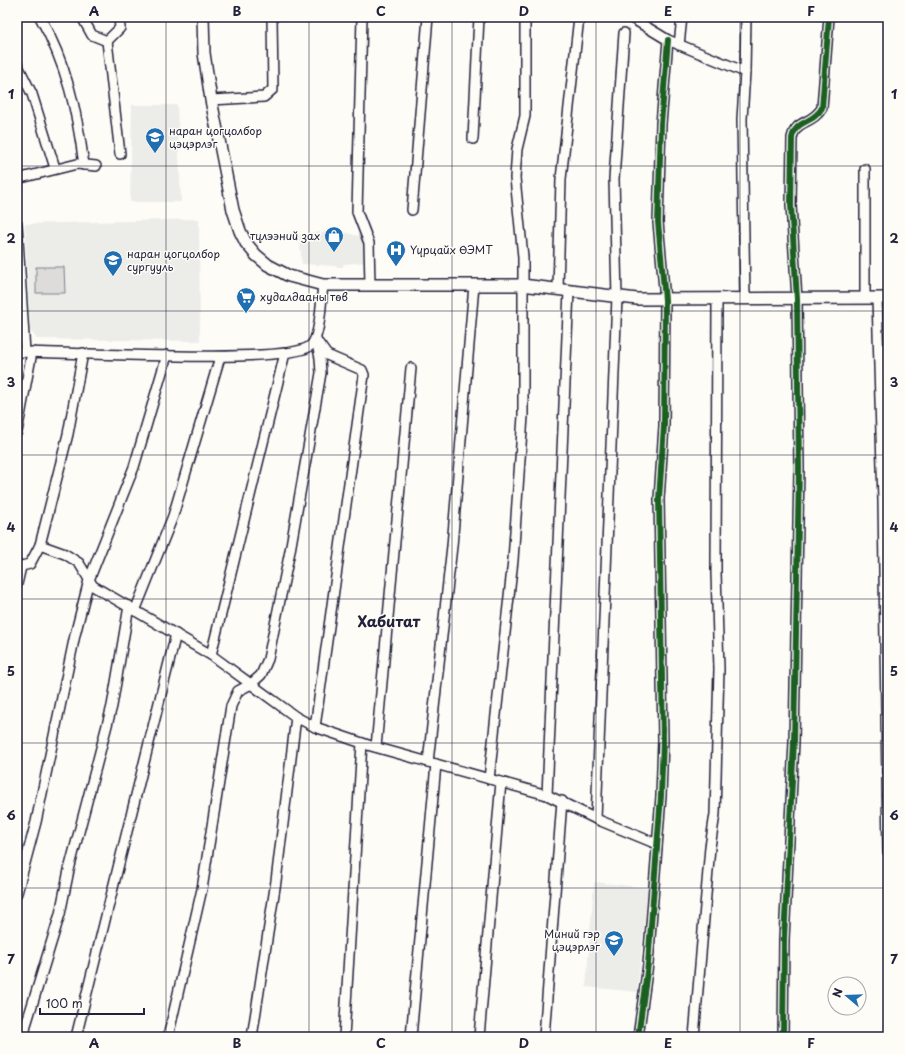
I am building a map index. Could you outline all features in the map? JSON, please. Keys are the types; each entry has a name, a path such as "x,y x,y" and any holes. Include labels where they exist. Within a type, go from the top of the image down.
{"main road":[{"path":"203,17 204,53 211,100 233,210 246,243 256,255 268,265 289,276 323,285 522,285 617,297 665,300 882,298"}],"street":[{"path":"40,17 51,36 70,84 78,118 84,165"},
{"path":"82,17 92,35 107,41"},
{"path":"107,41 120,28 118,17"},
{"path":"211,100 264,97 273,89 272,17"},
{"path":"362,17 357,212 369,243 370,285"},
{"path":"412,210 428,17"},
{"path":"473,139 479,17"},
{"path":"489,778 513,560 523,416 522,257 515,178 517,148 525,116 525,17"},
{"path":"558,289 561,179 578,17"},
{"path":"630,17 668,40 746,72"},
{"path":"679,45 682,17"},
{"path":"745,300 742,120 746,72 746,17"},
{"path":"783,1037 784,939 794,742 800,469 797,299 791,205 792,138 794,130 798,125 811,121 818,116 822,108 829,17"},
{"path":"596,819 617,297 614,179 624,33"},
{"path":"638,1037 648,964 661,796 663,740 659,499 664,426 665,300 658,222 661,124 668,40"},
{"path":"107,41 120,154"},
{"path":"17,64 32,94 55,168"},
{"path":"17,178 55,168 84,165 96,166"},
{"path":"865,169 865,298"},
{"path":"17,224 25,352 17,432"},
{"path":"411,1037 432,763 471,333 474,284"},
{"path":"168,1037 202,888 231,706 238,691 251,684 261,675 268,660 290,551 321,373 320,358 316,340 323,285"},
{"path":"547,795 569,291"},
{"path":"882,298 888,852"},
{"path":"694,1037 710,847 715,814 719,669 716,573 717,300"},
{"path":"25,352 220,357 304,351 316,340"},
{"path":"315,727 364,375 362,370 327,355 316,340"},
{"path":"17,584 19,567 30,564 40,545 68,434 84,353"},
{"path":"211,655 285,353"},
{"path":"17,893 36,822 89,580 134,467 167,355"},
{"path":"24,1037 22,1024 60,914 69,870 112,706 132,609 173,516 220,357"},
{"path":"376,747 411,368"},
{"path":"40,545 65,554 79,563 93,586 211,655 296,717 315,727 362,743 547,795 562,801 596,819 657,844"},
{"path":"76,1037 176,634"},
{"path":"252,1037 276,881 296,717"},
{"path":"344,1037 362,743"},
{"path":"480,1037 501,782"},
{"path":"544,1037 562,801"}],"shaded area":[{"name":"наран цогцолбор цэцэрлэг","path":"132,105 177,105 181,202 130,202"},
{"name":"наран цогцолбор сургууль","path":"199,219 200,341 37,339 30,330 25,224"},
{"name":"түлээний зах","path":"328,230 336,230 365,238 368,262 343,264 343,267 302,264 299,235 320,232 320,234"},
{"path":"36,267 64,267 65,293 36,293"},
{"name":"Миний гэр цэцэрлэг","path":"594,882 648,888 637,992 586,987"}],"cycle path":[{"path":"783,1037 784,939 794,742 799,469 797,299 791,205 792,138 797,128 814,117 822,108 829,17"},
{"path":"638,1037 648,964 661,796 663,740 659,499 664,426 665,300 658,222 661,124 668,40"}],"place":[{"name":"наран цогцолбор цэцэрлэг","path":"155,154"},
{"name":"түлээний зах","path":"334,253"},
{"name":"Үүрцайх ӨЭМТ","path":"396,267"},
{"name":"наран цогцолбор сургууль","path":"113,277"},
{"name":"худалдааны төв","path":"246,314"},
{"name":"Миний гэр цэцэрлэг","path":"614,957"}],"district":[{"name":"Хабитат","path":"389,622"}]}
